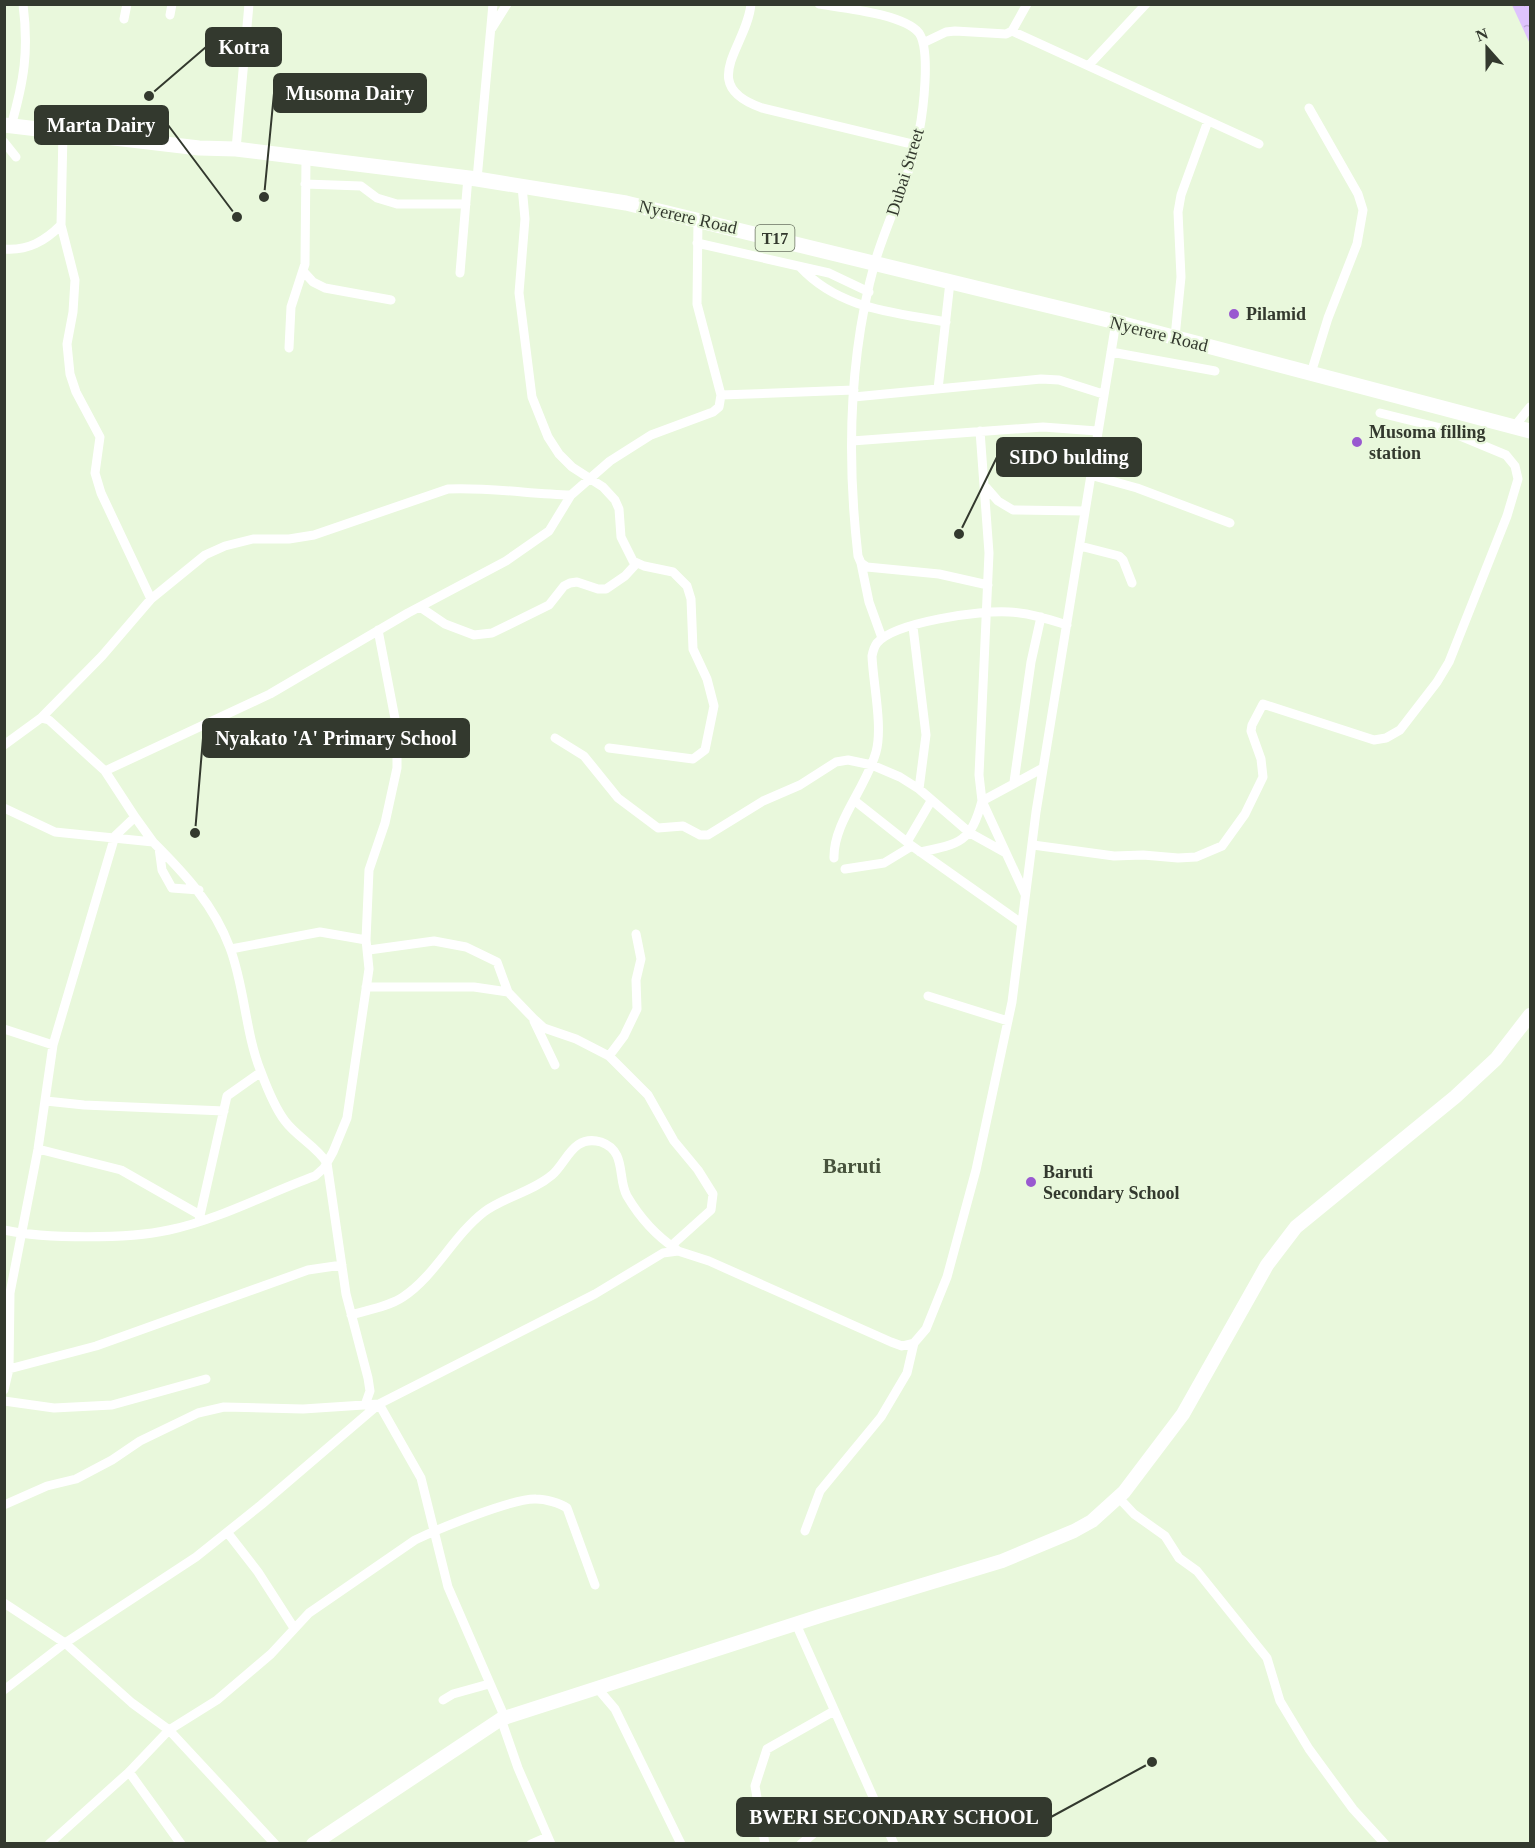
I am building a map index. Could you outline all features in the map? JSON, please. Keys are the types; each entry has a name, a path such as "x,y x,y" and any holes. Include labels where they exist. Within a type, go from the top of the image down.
{"main road":[{"name":"Nyerere Road","path":"8,126 199,148 237,149 473,178 626,202 1116,322 1530,431"}],"street":[{"path":"8,126 23,80 28,42 23,4"},
{"path":"124,19 127,4"},
{"path":"170,15 172,4"},
{"path":"237,149 249,4"},
{"path":"460,273 466,204 473,178 493,4"},
{"path":"490,31 507,4"},
{"path":"751,4 749,19 729,62 731,87 740,99 762,108 916,146"},
{"path":"819,4 883,16 905,23 918,32 923,43 946,32 999,36 1012,32 1259,144"},
{"path":"1012,32 1027,4"},
{"path":"1089,65 1146,4"},
{"name":"Dubai Street","path":"882,639 869,602 855,539 852,441 854,394 875,263 916,146 923,93 923,43"},
{"path":"1309,108 1358,194 1363,210 1357,244 1328,318 1311,373"},
{"path":"1175,338 1181,277 1178,212 1181,195 1208,121"},
{"path":"63,132 61,225 75,280 67,344 71,380 100,437 95,472 98,487 151,599"},
{"path":"4,142 16,157"},
{"path":"289,348 291,307 303,271 305,252 306,158"},
{"path":"305,184 361,186 376,198 397,204 466,204"},
{"path":"522,186 525,219 519,293 532,397 544,429 559,454 588,478 603,487 615,500 619,509 621,537 636,564 673,572 687,586 691,599 693,649 713,701 713,718 705,750 693,759 609,748"},
{"path":"105,771 270,694 378,630 488,571 542,537 571,495 588,478 651,435 713,412 719,407 721,395 696,304 698,219"},
{"path":"4,249 31,247 52,234 61,225"},
{"path":"697,243 846,279 869,292"},
{"path":"799,267 825,289 866,308 946,322"},
{"path":"303,271 313,282 325,288 391,300"},
{"path":"938,388 950,282"},
{"path":"805,1531 820,1491 890,1403 906,1373 914,1342 926,1329 947,1277 984,1139 1008,1021 1043,768 1116,322"},
{"path":"1111,352 1215,371"},
{"path":"721,395 854,394 1041,378 1059,380 1103,394"},
{"path":"1514,427 1530,407"},
{"path":"1033,845 1114,856 1143,855 1178,858 1209,853 1222,846 1238,826 1263,777 1261,759 1251,731 1263,704 1374,740 1386,738 1410,719 1437,682 1462,635 1510,507 1518,479 1515,466 1506,455 1431,424 1380,413"},
{"path":"852,441 1043,427 1097,431"},
{"path":"920,852 959,842 970,833 982,801 980,734 988,611 988,520 980,431"},
{"path":"1090,475 1137,488 1230,523"},
{"path":"984,485 1005,506 1013,510 1085,512"},
{"path":"4,745 41,718 102,656 151,599 192,564 225,546 254,539 314,535 448,489 571,495"},
{"path":"1080,546 1119,556 1123,560 1132,583"},
{"path":"861,563 876,568 939,574 988,585"},
{"path":"420,607 445,624 474,635 492,633 549,605 564,586 570,583 577,582 598,590 606,589 625,576 636,564"},
{"path":"834,858 835,840 872,765 877,749 872,656 875,645 882,639 913,627 965,613 988,611 1041,617 1067,625"},
{"path":"1014,782 1031,662 1041,617"},
{"path":"913,627 926,735 919,789"},
{"path":"4,1230 21,1234 134,1234 170,1230 315,1176 327,1163 347,1119 366,987 369,950 366,940 369,870 392,795 398,754 397,729 378,630"},
{"path":"41,718 55,724 105,771 156,845 199,890 231,949 251,1039 261,1072 286,1122 320,1152 327,1163 351,1315 368,1378 370,1391 365,1405"},
{"path":"555,738 584,756 618,798 658,828 682,826 700,835 708,835 748,809 800,784 836,762 848,760 872,765 919,789 970,833 1006,853"},
{"path":"982,801 1043,768"},
{"path":"855,801 909,844 1021,923"},
{"path":"845,869 884,863 909,844 931,801"},
{"path":"982,801 1025,894"},
{"path":"4,808 55,832 84,837 115,836 156,845"},
{"path":"4,1390 9,1369 10,1293 38,1149 53,1045 93,919 115,836 135,817"},
{"path":"156,845 162,870 172,888 199,890"},
{"path":"231,949 320,932 366,940"},
{"path":"609,1056 624,1036 637,1009 636,980 641,959 636,934"},
{"path":"4,1690 65,1643 196,1557 379,1404 554,1316 663,1253 675,1249 711,1210 713,1194 698,1170 674,1141 654,1104 609,1056 576,1039 544,1028 534,1019 508,992 497,962 466,947 434,941 369,950"},
{"path":"366,987 474,987 508,992"},
{"path":"928,996 1008,1021"},
{"path":"316,1843 503,1718 1002,1561 1074,1532 1092,1521 1119,1498 1183,1414 1267,1265 1296,1227 1455,1097 1496,1059 1530,1016"},
{"path":"534,1019 555,1065"},
{"path":"4,1029 53,1045"},
{"path":"199,1218 227,1096 261,1072"},
{"path":"46,1101 84,1105 224,1111"},
{"path":"351,1315 403,1297 485,1212 553,1174 570,1149 582,1143 601,1142 614,1152 621,1165 627,1196 646,1224 675,1249 755,1280 902,1346 914,1342"},
{"path":"38,1149 121,1170 199,1218"},
{"path":"9,1369 96,1346 308,1270 342,1265"},
{"path":"4,1401 54,1407 112,1405 206,1379"},
{"path":"4,1505 47,1486 76,1479 112,1460 140,1441 198,1413 224,1407 303,1409 379,1404"},
{"path":"379,1404 420,1478 448,1587 476,1646 503,1718 518,1768 549,1840 531,1844"},
{"path":"1119,1498 1134,1514 1165,1536 1179,1558 1197,1571 1267,1658 1280,1701 1309,1749 1353,1809 1385,1844"},
{"path":"50,1844 129,1772 169,1730 217,1700 271,1654 294,1628 321,1604 433,1531 530,1500 560,1504 567,1509 594,1585"},
{"path":"227,1532 258,1572 294,1628"},
{"path":"4,1603 65,1643 132,1703 169,1730 275,1844"},
{"path":"796,1624 894,1844"},
{"path":"443,1700 453,1694 489,1684"},
{"path":"598,1689 615,1709 681,1844"},
{"path":"765,1844 763,1822 754,1786 767,1747 834,1711"},
{"path":"129,1772 181,1844"},
{"path":"763,1822 824,1802 848,1803 879,1814"},
{"path":"801,1844 813,1834 813,1823"}],"water":[{"path":"1512,5 1530,5 1530,44"}],"place":[{"name":"Kotra","path":"149,96"},
{"name":"Musoma Dairy","path":"264,197"},
{"name":"Marta Dairy","path":"237,217"},
{"name":"Pilamid","path":"1234,314"},
{"name":"Musoma filling station","path":"1357,442"},
{"name":"SIDO bulding","path":"959,534"},
{"name":"Nyakato 'A' Primary School","path":"195,833"},
{"name":"Baruti Secondary School","path":"1031,1182"},
{"name":"BWERI SECONDARY SCHOOL","path":"1152,1762"}],"district":[{"name":"Baruti","path":"852,1166"}]}
